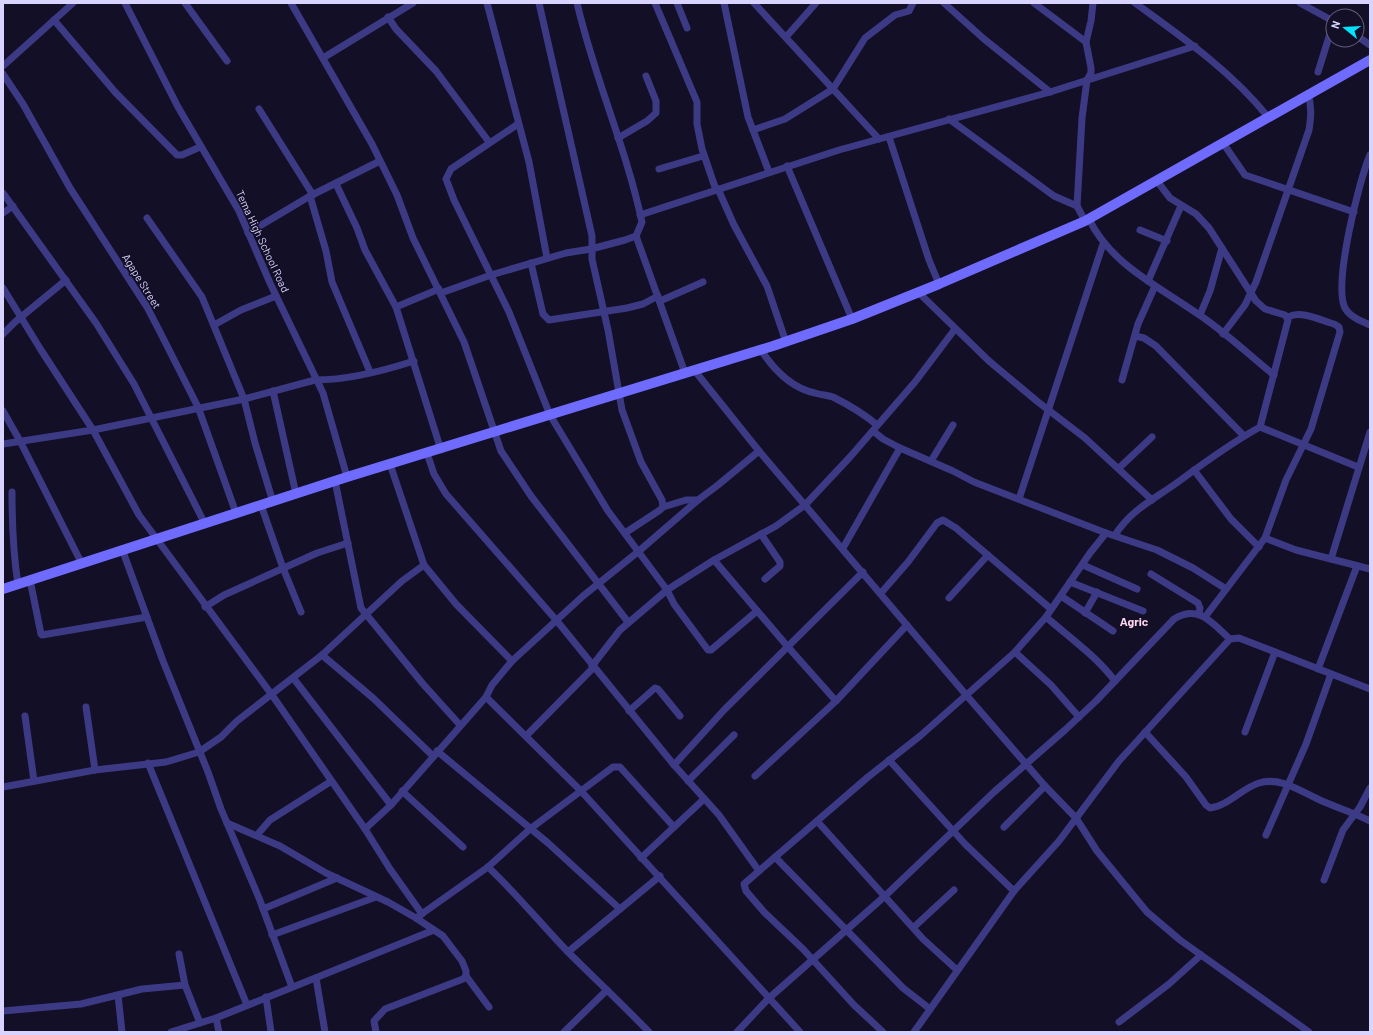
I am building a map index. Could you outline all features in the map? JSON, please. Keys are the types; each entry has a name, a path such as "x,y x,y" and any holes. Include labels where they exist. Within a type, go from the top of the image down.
{"main road":[{"path":"3,589 347,477 440,450 761,350 852,319 939,284 1087,220 1370,60"}],"street":[{"path":"3,66 72,3"},
{"name":"Tema High School Road","path":"125,3 200,146 239,211 276,296 323,393 347,477"},
{"path":"186,3 228,61"},
{"path":"290,3 323,58 380,161 396,195 413,238 440,291 474,369 501,451 532,496 628,622"},
{"path":"323,58 413,3"},
{"path":"487,3 529,162 547,258"},
{"path":"539,3 592,236 591,250 622,410 632,441 662,500 663,507"},
{"path":"577,3 596,73 618,138 642,222 636,236 659,298 690,372 843,548 967,696 1045,786 1076,818 1097,851 1148,912 1201,955 1309,1032"},
{"path":"655,3 697,102 697,124 703,156 734,225 767,286 786,342"},
{"path":"677,3 687,28"},
{"path":"724,3 748,117 769,172"},
{"path":"754,3 879,139"},
{"path":"786,37 816,3"},
{"path":"753,130 785,119 833,89 865,38 895,15 909,11 913,3"},
{"path":"944,3 1050,92"},
{"path":"1034,3 1086,42"},
{"path":"1077,206 1079,142 1087,80 1091,73 1086,42 1091,21 1093,3"},
{"path":"1135,3 1195,46 1253,99 1268,117"},
{"path":"1300,3 1325,17"},
{"path":"388,18 396,29 436,71 489,142"},
{"path":"54,20 115,92 177,155 182,155 200,146"},
{"path":"640,215 787,166 949,119 1050,92 1195,46"},
{"path":"1318,72 1325,48"},
{"name":"Agape Street","path":"3,74 23,104 70,188 147,307 198,407 236,513"},
{"path":"618,138 647,121 656,113 656,101 646,76"},
{"path":"1223,334 1240,312 1251,294 1269,249 1309,130 1312,114 1311,102 1308,94"},
{"path":"259,110 312,196 326,250 332,282 370,372"},
{"path":"949,119 1054,196 1077,206 1103,244 1130,268 1200,315 1274,375"},
{"path":"518,124 489,142 451,169 446,179 454,200 509,312 550,415 608,511 639,551 667,590 674,604 708,650 711,650 757,611"},
{"path":"889,137 929,260 939,284"},
{"path":"1223,143 1245,175 1354,212"},
{"path":"1370,155 1360,182 1343,273 1342,294 1345,307 1351,315 1370,325"},
{"path":"659,169 703,156"},
{"path":"248,233 312,196 380,161"},
{"path":"787,166 852,319"},
{"path":"1157,181 1170,198 1202,219 1251,294 1265,309 1288,317"},
{"path":"336,184 357,228 365,250 396,307 414,361 440,450"},
{"path":"3,193 96,323 134,384 205,524"},
{"path":"3,213 13,206"},
{"path":"1148,281 1181,206"},
{"path":"147,218 202,297 244,400 273,502"},
{"path":"1140,230 1166,241"},
{"path":"396,307 440,291 547,258 566,253 591,250 636,236"},
{"path":"1019,499 1103,244"},
{"path":"1200,315 1210,291 1222,248"},
{"path":"531,263 543,314 546,318 554,320 643,304 703,282"},
{"path":"3,334 22,316 66,280"},
{"path":"1122,380 1135,336 1155,286"},
{"path":"3,288 93,430 132,504 155,539 272,695 330,782 365,829 374,847 422,914"},
{"path":"918,292 988,361 1085,438 1152,500"},
{"path":"214,325 241,310 276,296"},
{"path":"1115,535 1131,514 1218,452 1260,427 1288,317 1293,314 1300,314 1339,327 1340,332 1311,429 1302,444 1286,480 1265,538 1226,589 1202,616"},
{"path":"526,736 592,667 628,622 667,590 714,560 762,534 805,505 915,382 955,329"},
{"path":"1135,336 1144,338 1156,346 1244,436"},
{"path":"761,350 776,371 786,380 804,389 833,397 865,416 883,439 900,448 974,482 1178,560 1226,589"},
{"path":"3,444 93,430 198,407 244,400 316,380 327,380 394,368 414,361"},
{"path":"273,391 296,494"},
{"path":"3,411 20,441 82,564"},
{"path":"931,461 953,425"},
{"path":"1260,427 1358,467"},
{"path":"1331,558 1358,467 1370,435"},
{"path":"1119,468 1152,437"},
{"path":"843,548 900,448"},
{"path":"365,829 391,805 435,753 486,697 492,685 512,661 598,584 698,500 718,486 760,451"},
{"path":"427,453 434,474 446,494 472,526 557,621 592,667 674,765 719,815 759,871"},
{"path":"390,464 424,565 456,604 512,661"},
{"path":"1194,470 1231,519 1259,547"},
{"path":"335,481 361,608 368,614 423,684 460,725"},
{"path":"12,492 14,551 18,584"},
{"path":"625,533 663,507 686,500 698,500"},
{"path":"261,505 283,568 301,612"},
{"path":"881,593 940,521 946,521 1051,609"},
{"path":"884,1032 854,1005 764,912 744,887 744,884 889,760 967,696 1015,652 1046,617 1090,553 1106,533"},
{"path":"762,534 780,562 780,566 765,579"},
{"path":"1265,538 1296,550 1370,569"},
{"path":"205,606 224,595 316,553 348,543"},
{"path":"122,549 198,752 264,909 272,935 292,987"},
{"path":"949,598 988,555"},
{"path":"714,560 836,701"},
{"path":"3,787 95,770 176,759 198,752 221,737 237,721 294,679 368,614 402,581 424,565"},
{"path":"1083,565 1137,589"},
{"path":"1318,669 1357,566"},
{"path":"674,765 724,710 863,572"},
{"path":"1151,574 1193,598 1198,603 1202,616"},
{"path":"30,580 40,634 42,635 147,617"},
{"path":"1070,582 1143,611"},
{"path":"1085,613 1097,592"},
{"path":"1061,596 1113,631"},
{"path":"737,1032 768,999 885,896 954,830 1079,717 1174,619 1188,613 1202,616 1230,639"},
{"path":"1046,617 1091,656 1115,681"},
{"path":"755,776 836,701 908,625"},
{"path":"914,1032 1014,891 1059,841 1119,761 1230,639 1239,638 1370,689"},
{"path":"1015,652 1052,685 1079,717"},
{"path":"1246,732 1275,652"},
{"path":"322,655 435,753 548,843 620,909"},
{"path":"1266,835 1306,744 1331,674"},
{"path":"294,679 391,805"},
{"path":"629,711 655,688 658,689 680,716"},
{"path":"486,697 581,791 641,858 660,876 768,999 800,1032"},
{"path":"86,707 95,770"},
{"path":"25,716 34,781"},
{"path":"1144,732 1186,777 1206,805 1210,808 1217,807 1257,784 1267,781 1288,786 1370,821"},
{"path":"688,781 734,735"},
{"path":"889,760 985,864 1014,891"},
{"path":"148,764 246,1005"},
{"path":"416,918 488,867 530,829 614,767 620,767 674,827"},
{"path":"257,835 270,820 330,782"},
{"path":"1004,827 1045,786"},
{"path":"1324,880 1340,836 1370,788"},
{"path":"402,791 463,847"},
{"path":"641,858 704,799"},
{"path":"817,821 923,938 957,970"},
{"path":"227,823 257,835 376,897 416,918 443,936 462,961 466,976 489,1007"},
{"path":"775,857 903,988 930,1009"},
{"path":"488,867 568,952 628,1008 646,1031"},
{"path":"568,952 660,876"},
{"path":"264,909 337,878"},
{"path":"914,927 954,890"},
{"path":"272,935 376,897"},
{"path":"171,1032 216,1018 434,930"},
{"path":"179,954 185,985 200,1023"},
{"path":"1119,1022 1159,992 1201,955"},
{"path":"376,1032 374,1021 385,1009 463,979 466,976"},
{"path":"316,978 325,1032"},
{"path":"3,1011 78,1004 142,989 185,985"},
{"path":"564,1032 607,990"},
{"path":"118,995 122,1032"},
{"path":"266,997 271,1032"},
{"path":"216,1018 219,1032"}],"district":[{"name":"Agric","path":"1134,621"}]}
